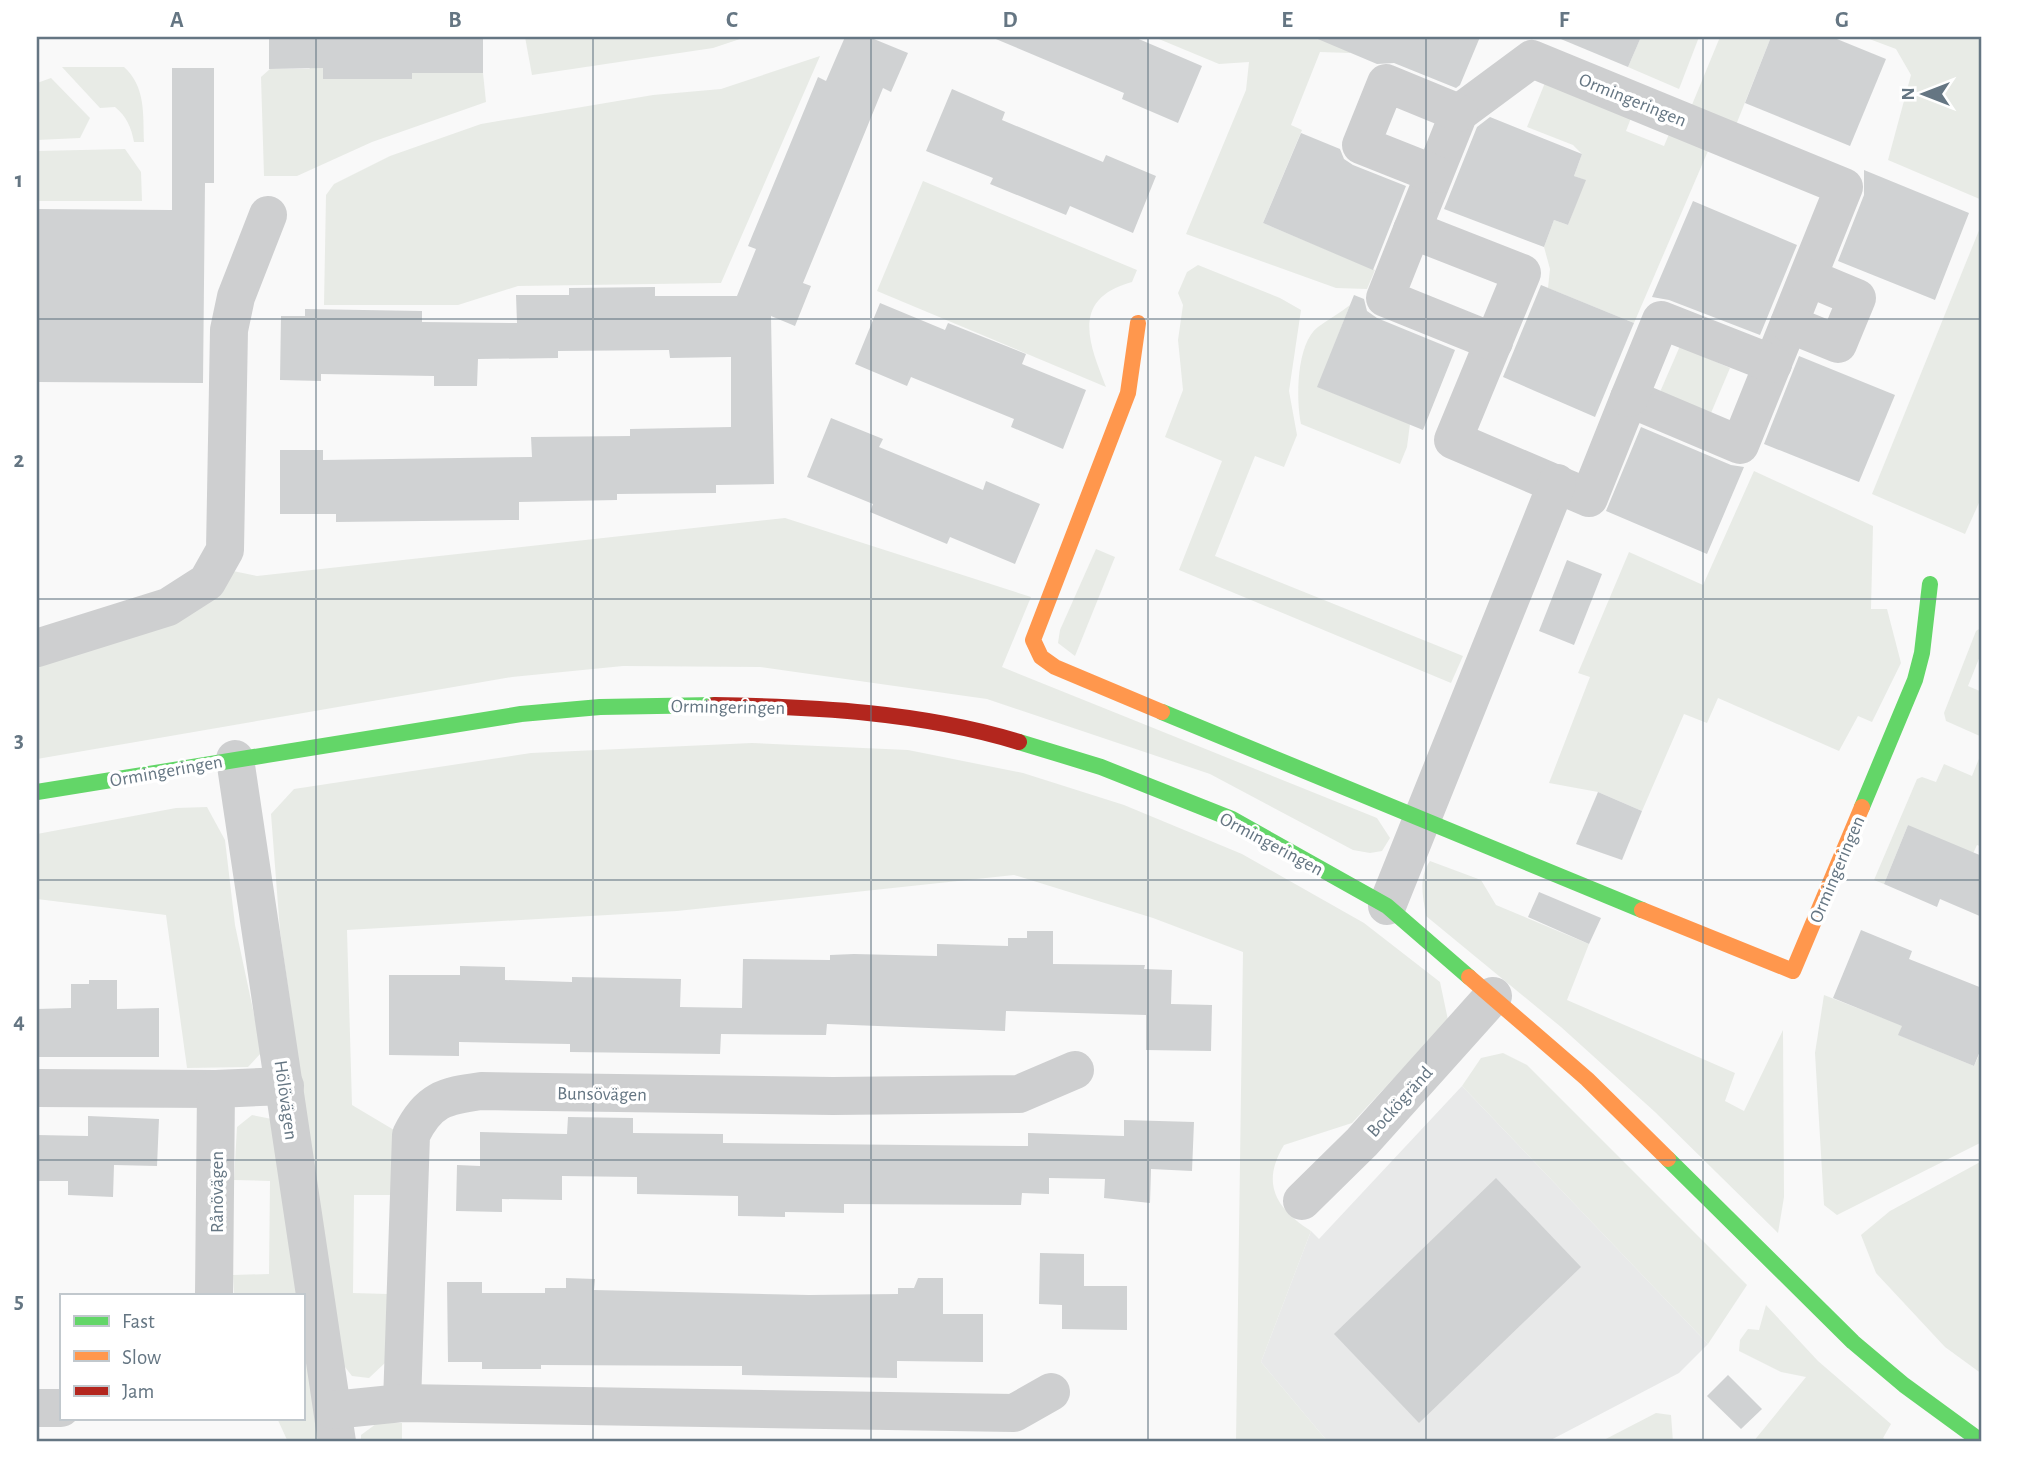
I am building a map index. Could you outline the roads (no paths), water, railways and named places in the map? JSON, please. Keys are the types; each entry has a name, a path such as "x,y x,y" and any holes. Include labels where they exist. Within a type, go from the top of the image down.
{"street":[{"name":"Ormingeringen","path":"1459,113 1532,59 1844,187 1740,445 1629,398"},
{"path":"1434,174 1361,145 1386,83 1459,113 1385,298 1494,342"},
{"path":"37,648 168,607 207,582 225,550 229,330 236,297 268,215"},
{"path":"1412,230 1522,273 1453,440 1589,498 1661,320 1773,364"},
{"path":"1789,324 1838,344 1857,298 1809,278"},
{"name":"Ormingeringen","path":"1138,323 1128,393 1033,640 1041,657 1055,667 1421,821 1793,971 1915,680 1922,653 1930,584"},
{"path":"1387,906 1557,483"},
{"name":"Ormingeringen","path":"37,792 444,725 600,707 820,707 983,731 1101,767 1232,819 1387,906 1587,1079 1853,1342 1904,1385 1982,1442"},
{"name":"Hölövägen","path":"236,759 307,1253 335,1426"},
{"name":"Bockögränd","path":"1302,1202 1362,1142 1493,996"},
{"name":"Bunsövägen","path":"402,1402 411,1135 422,1112 437,1103 457,1095 481,1091 832,1096 1019,1094 1075,1070"},
{"path":"37,1088 216,1089 285,1086"},
{"name":"Rånövägen","path":"214,1294 216,1089"},
{"path":"335,1426 402,1402 1014,1413 1051,1392"},
{"path":"37,1408 60,1408"}]}
